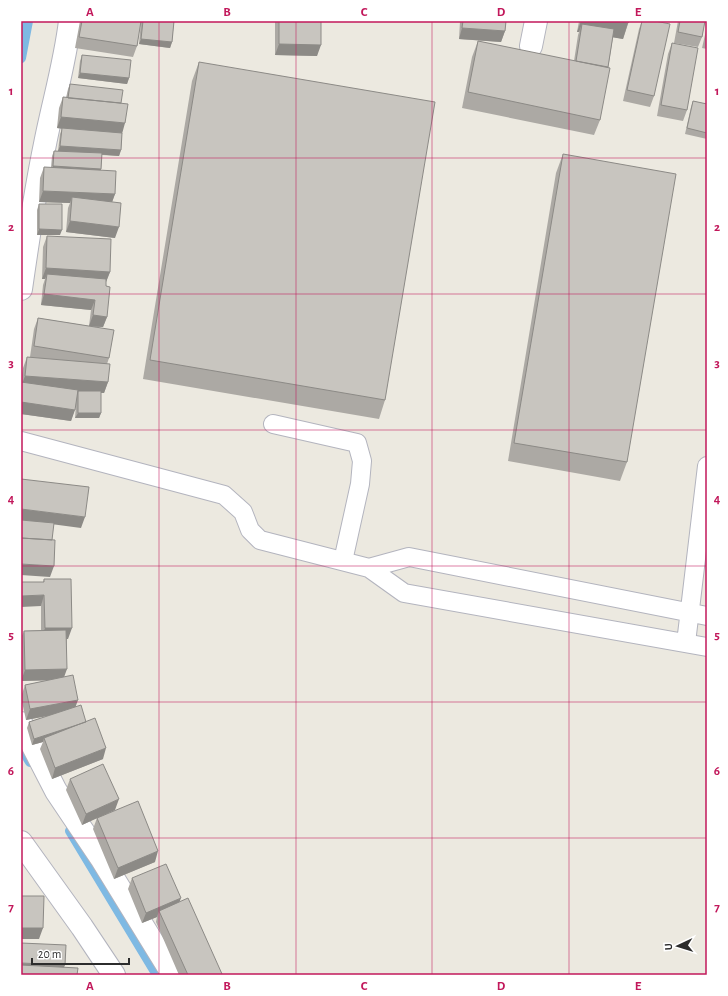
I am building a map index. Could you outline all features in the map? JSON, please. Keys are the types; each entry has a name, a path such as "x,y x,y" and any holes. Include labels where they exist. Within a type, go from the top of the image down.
{"street":[{"path":"21,289 28,234 44,151 67,47 70,21"},
{"path":"531,46 536,21"},
{"path":"21,723 56,791 101,858 173,975"},
{"path":"21,842 82,927 114,975"}],"lane":[{"path":"273,424 357,443 362,461 360,484 343,561"},
{"path":"21,441 224,495 243,512 250,530 260,540 369,568 404,593 707,647"},
{"path":"686,643 698,614 707,466"},
{"path":"369,568 409,557 698,614"}],"building":[{"path":"82,21 141,21 137,46 79,37"},
{"path":"143,21 174,21 172,42 141,39"},
{"path":"279,21 321,21 321,45 279,44"},
{"path":"463,21 506,21 505,31 462,28"},
{"path":"612,21 629,21 628,23"},
{"path":"642,21 655,21 670,24 654,96 627,90"},
{"path":"680,21 705,21 702,37 678,32"},
{"path":"582,24 614,29 608,67 576,61"},
{"path":"478,41 610,68 600,120 468,92"},
{"path":"672,43 698,48 687,110 661,105"},
{"path":"82,55 131,60 129,78 80,73"},
{"path":"199,62 435,102 385,400 150,360"},
{"path":"70,84 123,90 121,103 68,98"},
{"path":"63,97 128,104 125,123 61,117"},
{"path":"693,101 707,104 707,133 687,128"},
{"path":"62,128 122,133 121,150 60,146"},
{"path":"54,151 102,153 101,169 53,166"},
{"path":"563,154 676,174 627,462 514,443"},
{"path":"44,167 116,171 115,194 43,191"},
{"path":"72,197 121,203 119,227 70,221"},
{"path":"39,204 62,204 62,230 39,229"},
{"path":"47,236 111,239 110,272 46,268"},
{"path":"47,274 106,279 106,286 110,287 107,317 93,315 95,300 44,294"},
{"path":"38,318 114,330 109,358 34,346"},
{"path":"27,357 110,364 108,382 25,376"},
{"path":"21,382 78,390 75,410 21,402"},
{"path":"78,391 101,391 101,413 78,413"},
{"path":"21,479 89,487 85,517 21,509"},
{"path":"21,520 54,523 52,540 21,538"},
{"path":"21,538 55,540 54,566 21,564"},
{"path":"44,579 71,579 72,628 45,628 44,595 21,596 21,582 44,582"},
{"path":"66,630 67,669 25,670 24,631"},
{"path":"73,675 78,700 30,709 25,685"},
{"path":"81,705 86,722 34,739 29,722"},
{"path":"95,718 106,748 55,768 44,738"},
{"path":"103,764 119,799 86,814 70,779"},
{"path":"138,801 158,851 118,868 97,818"},
{"path":"166,864 181,898 146,913 132,878"},
{"path":"21,896 44,896 43,928 21,928"},
{"path":"188,898 223,975 188,975 159,911"},
{"path":"21,943 66,945 65,965 21,963"},
{"path":"21,965 78,968 77,975 21,975"}],"waterway":[{"path":"21,58 28,21"},
{"path":"21,747 30,762"},
{"path":"70,831 157,975"}]}
